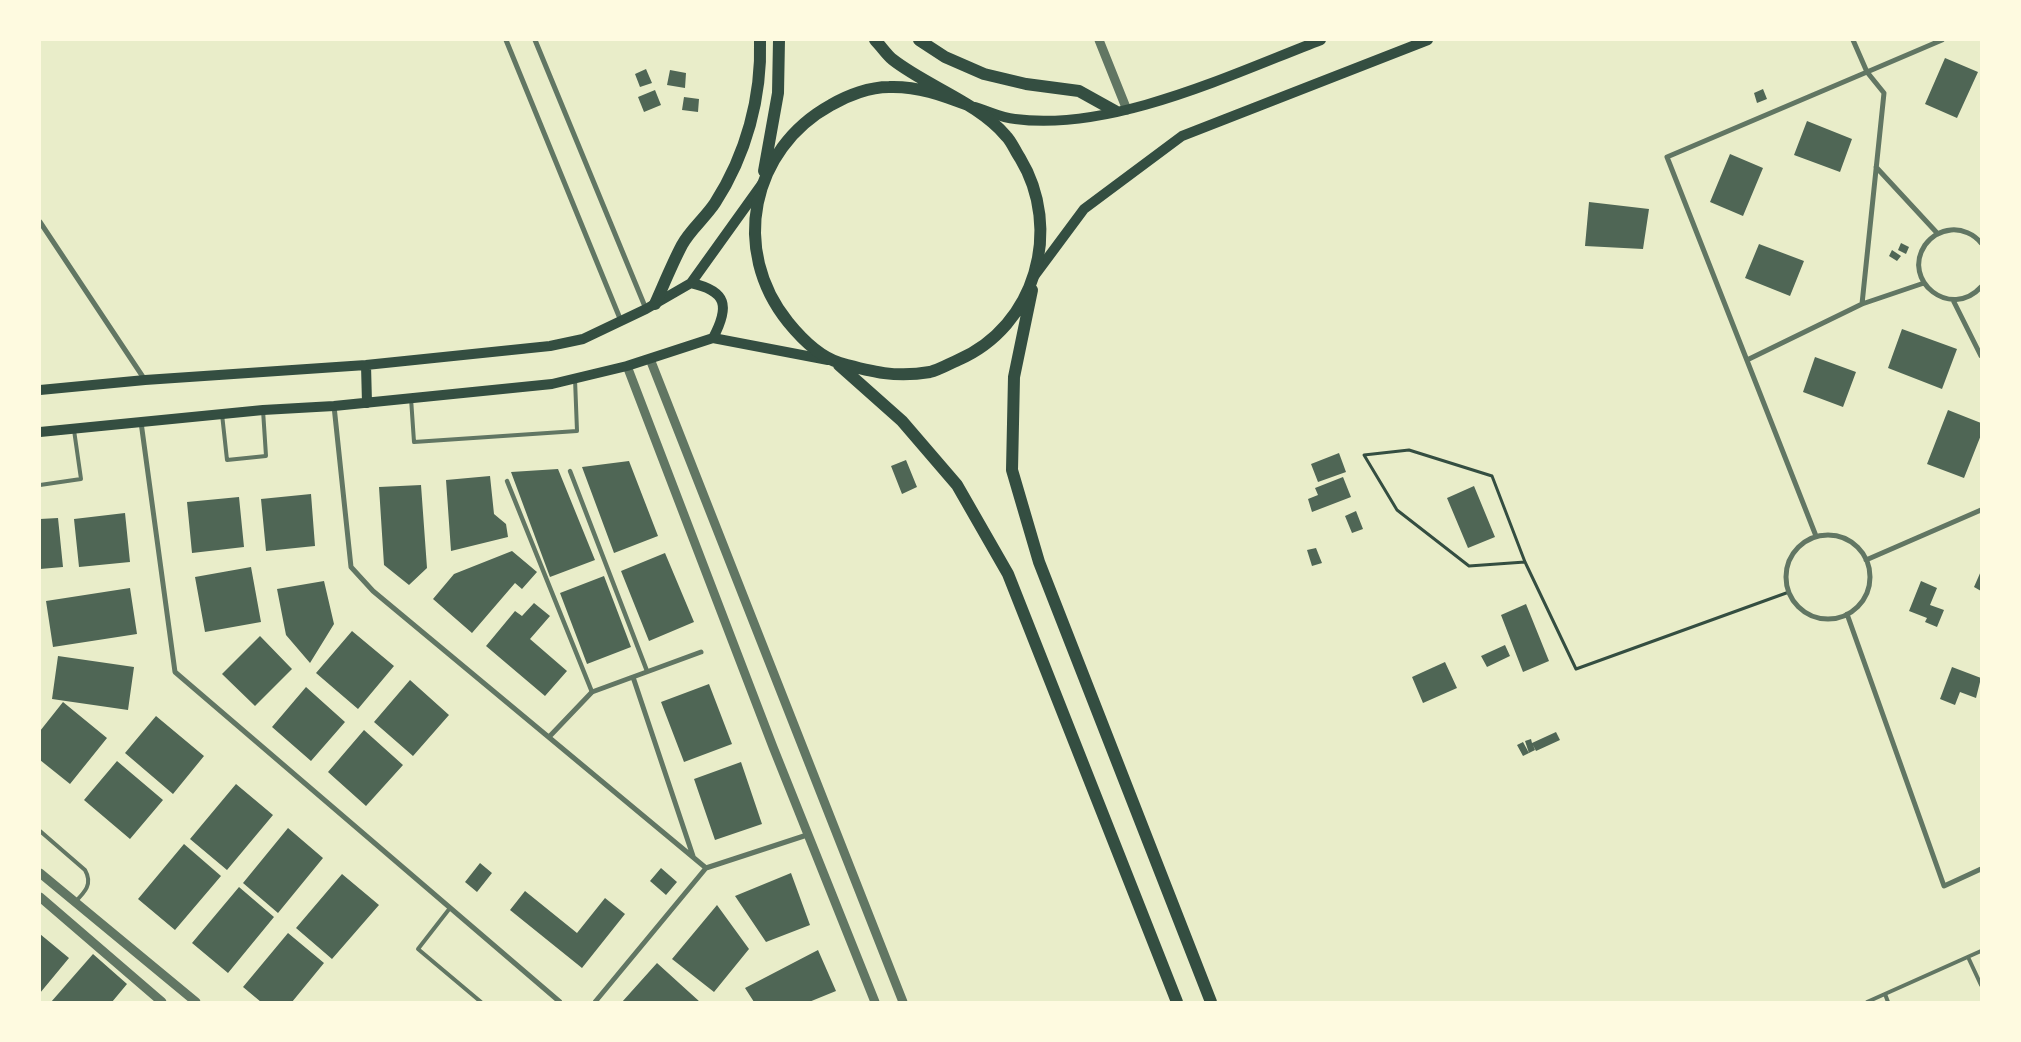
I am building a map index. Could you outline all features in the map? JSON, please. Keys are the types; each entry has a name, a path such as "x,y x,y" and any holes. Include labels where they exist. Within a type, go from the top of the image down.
{"highway":[{"path":"650,306 683,243 706,216 727,184 748,134 758,90 760,40"},
{"path":"779,40 778,93 754,225 758,266 774,305 801,338 835,361 902,421 956,485 1008,574 1177,1002"},
{"path":"875,40 892,58 968,105 1006,136 1032,178 1042,226 1035,275 1014,377 1012,470 1039,562 1211,1002"},
{"path":"919,40 945,57 984,74 1026,84 1079,91 1121,110"},
{"path":"762,184 781,146 810,116 847,96 888,87 930,90 968,105"},
{"path":"835,361 882,375 931,372 976,352 1012,319 1035,275"}],"main road":[{"path":"968,105 1014,119 1077,118 1121,110 1173,97 1321,40"},
{"path":"1035,275 1084,209 1182,136 1428,40"},
{"path":"40,390 145,380 366,365 550,346 583,339 650,306 691,283 762,184"},
{"path":"691,283 709,287 719,294 723,307 722,321 713,338"},
{"path":"40,432 263,410 367,403 552,384 628,366 713,338 835,361"},
{"path":"366,365 367,403"}],"street":[{"path":"506,40 621,321"},
{"path":"535,40 650,306"},
{"path":"1099,40 1121,110"},
{"path":"1853,40 1867,72 1884,93 1862,304"},
{"path":"1816,536 1667,157 1942,40"},
{"path":"1876,167 1938,234"},
{"path":"40,222 145,380"},
{"path":"1981,243 1970,234 1960,230 1948,230 1929,240 1920,255 1920,272 1924,283 1931,292 1942,298 1953,300 1965,298 1981,287"},
{"path":"1747,360 1862,304 1924,283"},
{"path":"1953,300 1981,356"},
{"path":"650,359 903,1002"},
{"path":"628,366 807,835 875,1002"},
{"path":"334,406 351,568 372,590 706,868"},
{"path":"141,422 175,672 560,1002"},
{"path":"570,471 647,671"},
{"path":"507,481 592,692"},
{"path":"1866,560 1981,510"},
{"path":"1816,536 1843,537 1855,544 1866,560 1869,581 1866,594 1858,606 1847,614 1834,618 1820,618 1807,613 1796,604 1789,592 1786,578 1788,565 1794,552 1804,542 1816,536"},
{"path":"1847,614 1944,886 1981,869"},
{"path":"549,737 592,692 701,652"},
{"path":"633,677 693,857"},
{"path":"595,1002 706,868 807,835"},
{"path":"40,873 196,1002"},
{"path":"40,897 162,1002"}],"lane":[{"path":"412,398 414,442 577,431 575,379"},
{"path":"222,414 227,460 266,456 263,410"},
{"path":"40,485 82,479 74,428"},
{"path":"40,831 85,870 88,876 87,890 75,902"},
{"path":"450,908 418,949 481,1002"},
{"path":"1866,1002 1981,951"},
{"path":"1968,957 1981,985"},
{"path":"1884,994 1888,1002"}],"path":[{"path":"1525,562 1469,566 1397,510 1364,456 1409,450 1492,476 1525,562 1576,669 1789,592"}],"building":[{"path":"1945,58 1978,72 1957,118 1925,104"},
{"path":"646,69 652,83 640,87 635,74"},
{"path":"670,70 686,73 685,88 667,85"},
{"path":"1763,89 1767,99 1757,103 1754,93"},
{"path":"655,90 661,105 644,112 638,97"},
{"path":"684,97 699,99 698,112 682,110"},
{"path":"1807,121 1852,139 1840,172 1794,155"},
{"path":"1730,154 1763,168 1743,216 1710,202"},
{"path":"1589,202 1649,209 1643,249 1585,246"},
{"path":"1901,243 1909,247 1906,254 1898,250"},
{"path":"1759,244 1804,261 1790,296 1745,278"},
{"path":"1892,250 1901,256 1897,261 1889,256"},
{"path":"1902,329 1957,349 1942,389 1888,368"},
{"path":"1815,357 1856,372 1843,407 1803,392"},
{"path":"1948,410 1981,423 1981,435 1964,478 1927,464"},
{"path":"1339,453 1346,472 1318,482 1311,464"},
{"path":"906,460 917,487 902,494 891,466"},
{"path":"629,461 658,536 614,553 582,467"},
{"path":"558,469 595,560 550,577 511,472"},
{"path":"490,476 494,514 506,524 508,537 451,551 446,480"},
{"path":"1343,477 1351,497 1312,512 1308,499 1318,495 1315,488"},
{"path":"421,485 427,568 409,585 384,565 379,487"},
{"path":"1474,486 1495,537 1468,548 1447,498"},
{"path":"311,494 315,546 266,551 261,499"},
{"path":"239,497 244,547 192,553 187,502"},
{"path":"1356,511 1363,529 1352,533 1345,516"},
{"path":"125,513 130,562 79,567 74,519"},
{"path":"58,518 63,567 40,569 40,519"},
{"path":"1316,548 1322,563 1312,566 1307,550"},
{"path":"512,551 537,572 522,589 515,583 472,633 433,599 454,574"},
{"path":"665,553 694,622 649,641 621,571"},
{"path":"251,567 261,622 205,632 195,577"},
{"path":"1981,571 1981,591 1974,587"},
{"path":"604,576 631,647 587,664 560,593"},
{"path":"324,581 334,624 310,663 286,635 277,589"},
{"path":"1921,581 1937,588 1930,605 1944,610 1937,627 1925,622 1927,618 1909,611"},
{"path":"130,588 137,634 53,647 46,601"},
{"path":"534,603 550,616 530,639 567,671 545,696 486,646 515,611 522,616"},
{"path":"1526,604 1549,661 1523,672 1501,615"},
{"path":"352,631 394,666 358,709 316,673"},
{"path":"260,636 292,669 255,706 222,674"},
{"path":"1505,645 1510,656 1487,667 1481,656"},
{"path":"58,656 134,667 128,710 52,699"},
{"path":"1445,662 1457,688 1423,703 1412,677"},
{"path":"1952,667 1981,678 1976,698 1960,692 1955,705 1940,699"},
{"path":"410,680 449,715 413,756 374,722"},
{"path":"709,684 732,744 684,762 661,702"},
{"path":"306,687 345,722 311,761 272,727"},
{"path":"63,702 107,738 70,784 40,760 40,731"},
{"path":"156,716 204,756 173,794 125,753"},
{"path":"364,730 403,765 366,806 328,772"},
{"path":"1556,732 1560,740 1536,751 1533,745 1535,750 1529,753 1525,741 1531,739 1532,743"},
{"path":"1523,742 1529,753 1523,756 1517,745"},
{"path":"117,761 163,800 130,839 84,800"},
{"path":"741,762 762,824 715,840 694,779"},
{"path":"236,784 273,815 227,870 190,839"},
{"path":"288,828 323,858 278,913 243,883"},
{"path":"184,844 221,876 175,930 138,899"},
{"path":"480,863 492,873 477,892 465,882"},
{"path":"661,868 677,882 666,895 650,881"},
{"path":"791,873 810,925 766,942 735,896"},
{"path":"342,874 379,905 332,959 296,928"},
{"path":"239,887 274,917 228,973 192,943"},
{"path":"525,891 577,933 605,898 625,914 582,968 510,910"},
{"path":"717,905 749,949 714,992 672,959"},
{"path":"288,933 324,963 292,1002 261,1002 243,987"},
{"path":"40,934 69,958 40,993"},
{"path":"818,950 836,991 809,1002 754,1002 745,988"},
{"path":"93,954 127,984 112,1002 51,1002"},
{"path":"657,963 700,1002 622,1002"}]}
